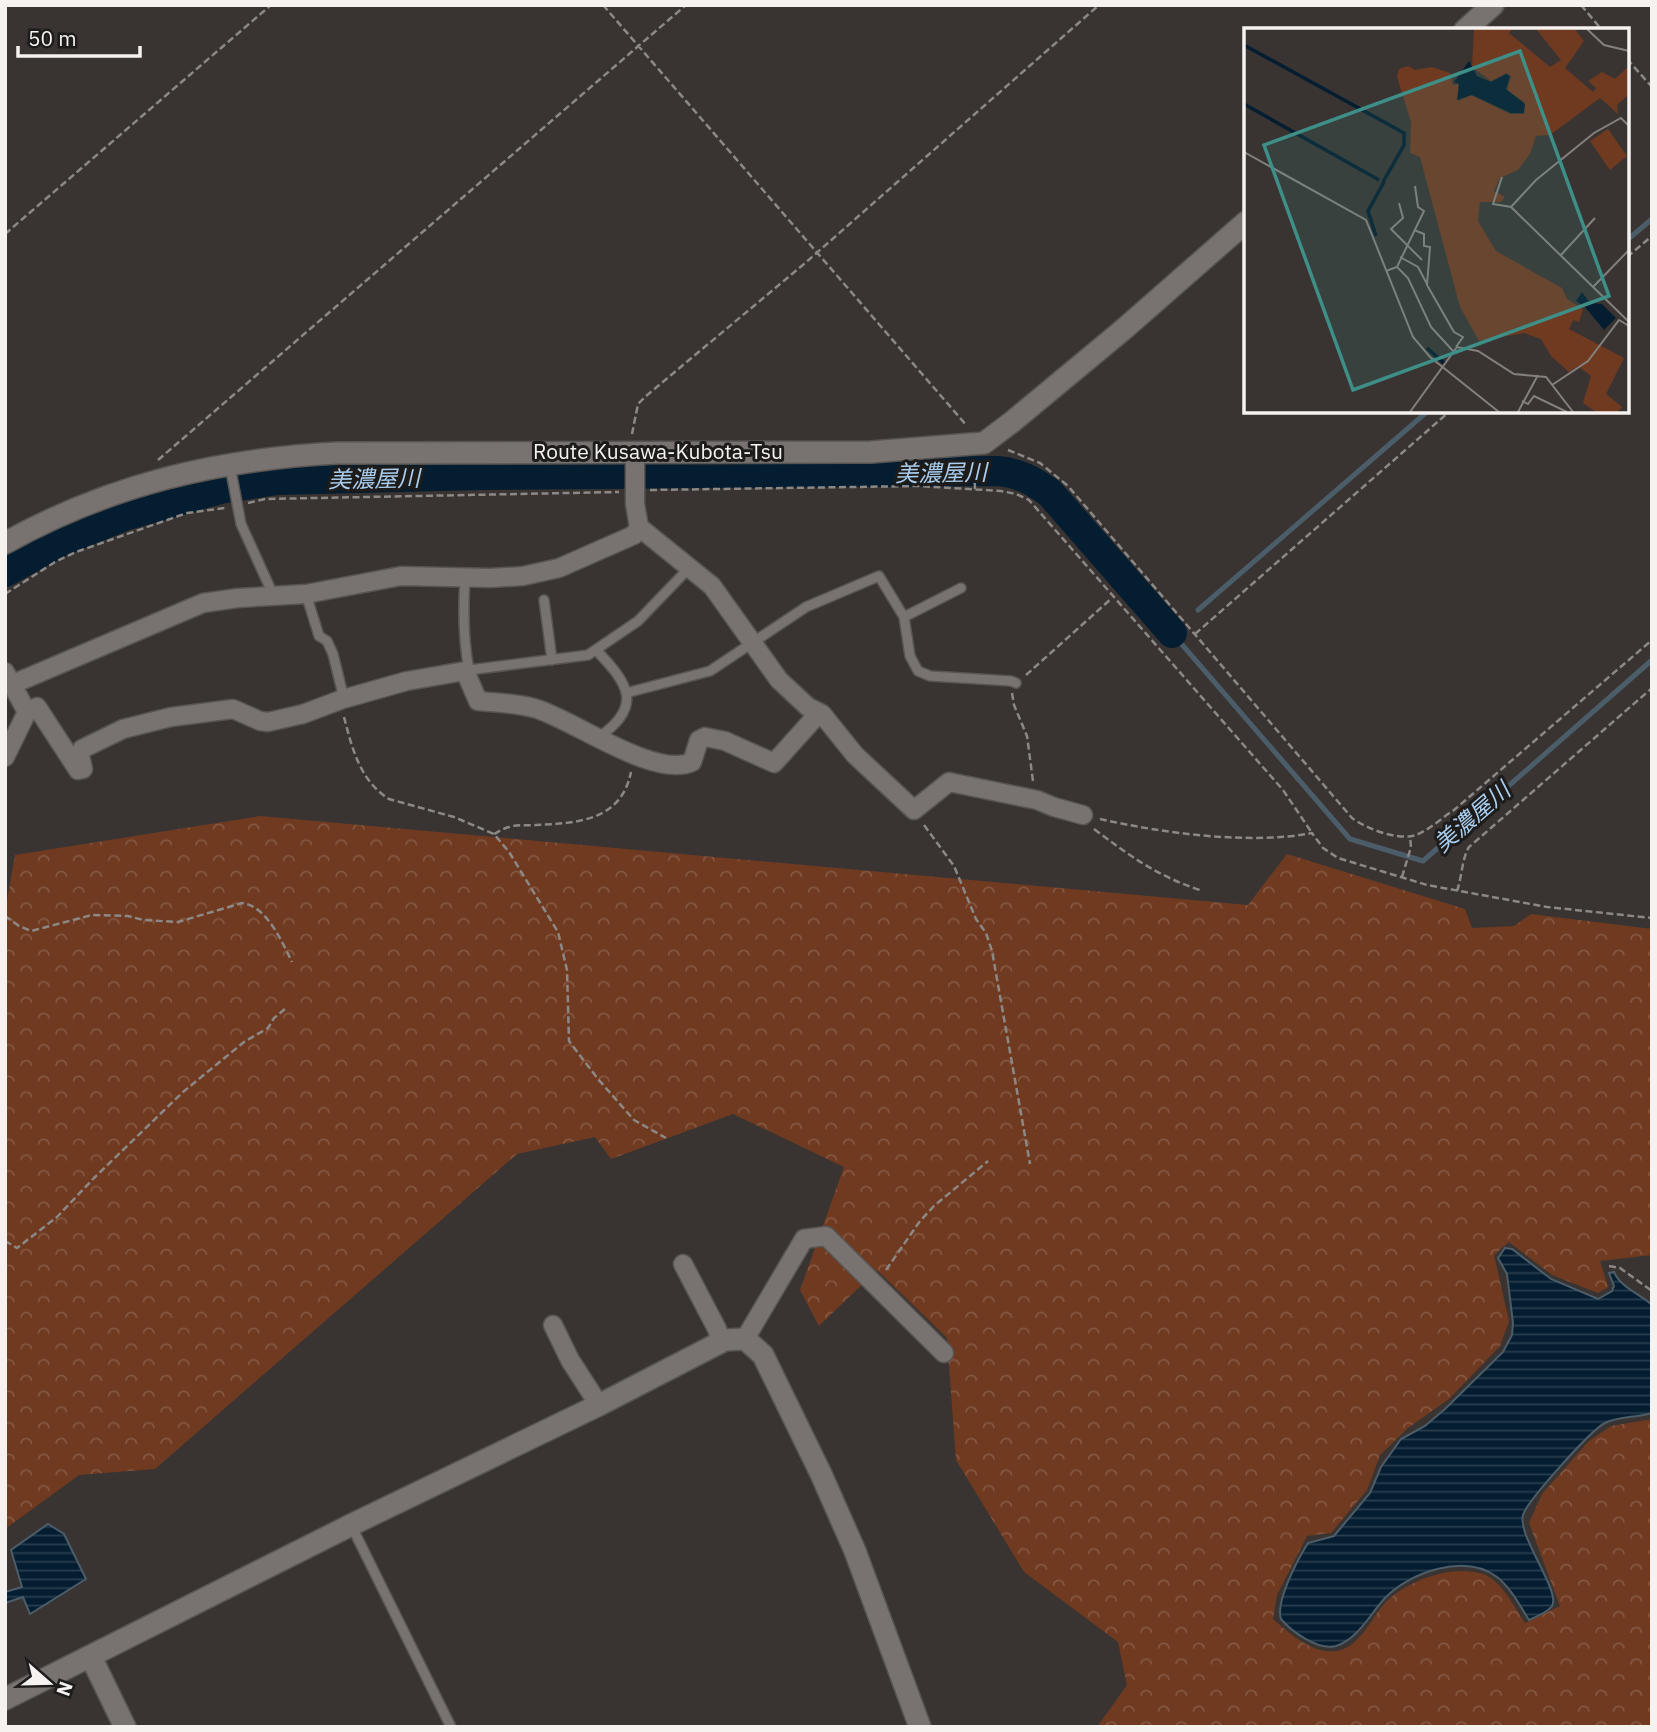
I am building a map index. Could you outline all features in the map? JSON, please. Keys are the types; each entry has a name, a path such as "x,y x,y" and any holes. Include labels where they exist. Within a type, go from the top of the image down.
{"main road":[{"path":"1467,28 1493,5"},
{"path":"979,449 1124,329 1244,224"},
{"name":"Route Kusawa-Kubota-Tsu","path":"5,543 60,515 184,472 338,453 871,452 979,449"},
{"path":"5,1699 725,1340 745,1339 763,1355 821,1474 855,1551 920,1727"},
{"path":"91,1657 125,1727"}],"street":[{"path":"27,712 9,678 194,606 238,598 306,594 401,576 523,576 559,568 634,535 639,527 633,452"},
{"path":"639,527 712,586 779,680 808,707 819,713 844,738 855,755 914,810 949,782 1037,800 1083,815"},
{"path":"5,757 27,712 37,708 78,770 83,769 80,756 82,749 123,729 171,717 233,709 260,722 268,722 303,714 340,700 407,681 467,671 478,701 536,708 634,755 682,766 692,762 699,740 705,737 725,741 774,763 819,713"},
{"path":"745,1339 804,1239 826,1236 944,1353"},
{"path":"684,1264 721,1342"},
{"path":"552,1325 570,1360 599,1405"}],"lane":[{"path":"230,468 241,524 271,590 270,597"},
{"path":"466,578 464,634 467,671 588,655 638,621 690,567"},
{"path":"626,693 710,671 807,607 879,576 904,617 910,656 918,671 930,676 1016,683"},
{"path":"904,617 961,589"},
{"path":"306,594 319,636 327,641 332,654 340,700"},
{"path":"544,600 552,660"},
{"path":"596,650 621,679 626,693 624,716 599,737"},
{"path":"351,1525 451,1727"}],"path":[{"path":"5,234 271,5"},
{"path":"603,5 816,252 979,449 1029,457 1068,486 1352,818 1363,826 1398,835 1416,835 1454,810 1652,640"},
{"path":"146,484 157,461 686,5"},
{"path":"633,452 633,423 638,404 1099,5"},
{"path":"1581,5 1600,28"},
{"path":"1629,61 1652,87"},
{"path":"1629,255 1652,236"},
{"path":"1195,634 1448,413"},
{"path":"975,488 979,449"},
{"path":"5,594 55,562 141,527 187,513 265,499 636,492 662,488 919,486 1001,491 1029,500 1039,510 1112,598 1283,790 1312,833 1331,854 1457,891 1547,907 1652,918"},
{"path":"1037,800 1027,736 1012,696 1012,687 1112,598"},
{"path":"1457,891 1463,872 1463,859 1469,846 1652,688"},
{"path":"340,700 354,754 369,782 380,793 389,799 454,817 494,834 509,852 558,932 567,970 569,1041 634,1120 666,1138"},
{"path":"494,834 509,827 574,823 603,813 617,803 628,785 634,755"},
{"path":"914,810 954,866 976,919 986,933 995,966 1030,1164"},
{"path":"1083,815 1130,826 1222,836 1284,838 1312,833"},
{"path":"1083,815 1093,828 1132,859 1179,883 1200,890"},
{"path":"1402,877 1411,847 1409,835"},
{"path":"5,916 31,931 92,915 178,922 242,903 252,904 271,926 292,962"},
{"path":"5,1241 17,1248 57,1217 183,1092 244,1042 268,1028 274,1018 285,1009"},
{"path":"874,1284 920,1221 988,1161"},
{"path":"1609,1266 1620,1268 1652,1291"}],"green space":[{"path":"260,816 1248,905 1287,854 1465,909 1472,928 1514,926 1531,914 1652,929 1652,1255 1600,1261 1608,1287 1598,1293 1552,1275 1509,1242 1494,1255 1509,1321 1500,1346 1449,1399 1408,1428 1380,1455 1367,1490 1331,1533 1307,1536 1277,1595 1273,1619 1315,1648 1324,1651 1344,1649 1357,1640 1396,1593 1432,1576 1458,1571 1471,1571 1490,1577 1507,1595 1525,1623 1560,1606 1529,1523 1542,1494 1589,1441 1611,1426 1652,1419 1652,1727 1097,1727 1127,1685 1118,1642 1024,1572 956,1460 947,1338 877,1270 819,1326 800,1290 844,1167 733,1114 611,1159 595,1137 517,1154 155,1469 79,1475 5,1529 5,912 15,855"}],"water":[{"path":"1505,1248 1512,1249 1551,1279 1598,1299 1612,1291 1614,1286 1609,1273 1614,1272 1626,1286 1652,1305 1652,1413 1610,1421 1598,1428 1574,1451 1527,1507 1523,1515 1526,1536 1553,1599 1552,1606 1547,1611 1529,1620 1511,1592 1497,1577 1470,1566 1454,1566 1423,1574 1396,1589 1344,1643 1329,1647 1313,1643 1281,1619 1281,1602 1293,1570 1308,1543 1334,1536 1370,1493 1381,1467 1401,1439 1425,1426 1445,1409 1503,1352 1512,1335 1513,1323 1507,1274 1498,1258"},
{"path":"48,1524 64,1534 86,1579 30,1614 23,1597 5,1603 5,1592 22,1587 11,1550"}],"waterway":[{"path":"1629,238 1652,219"},
{"path":"1198,610 1426,413"},
{"name":"美濃屋川","path":"5,572 60,542 124,516 220,489 277,480 482,475 998,471 1025,478 1050,493 1172,633"},
{"name":"美濃屋川","path":"1177,629 1172,633 1350,839 1423,861 1652,660"}]}
